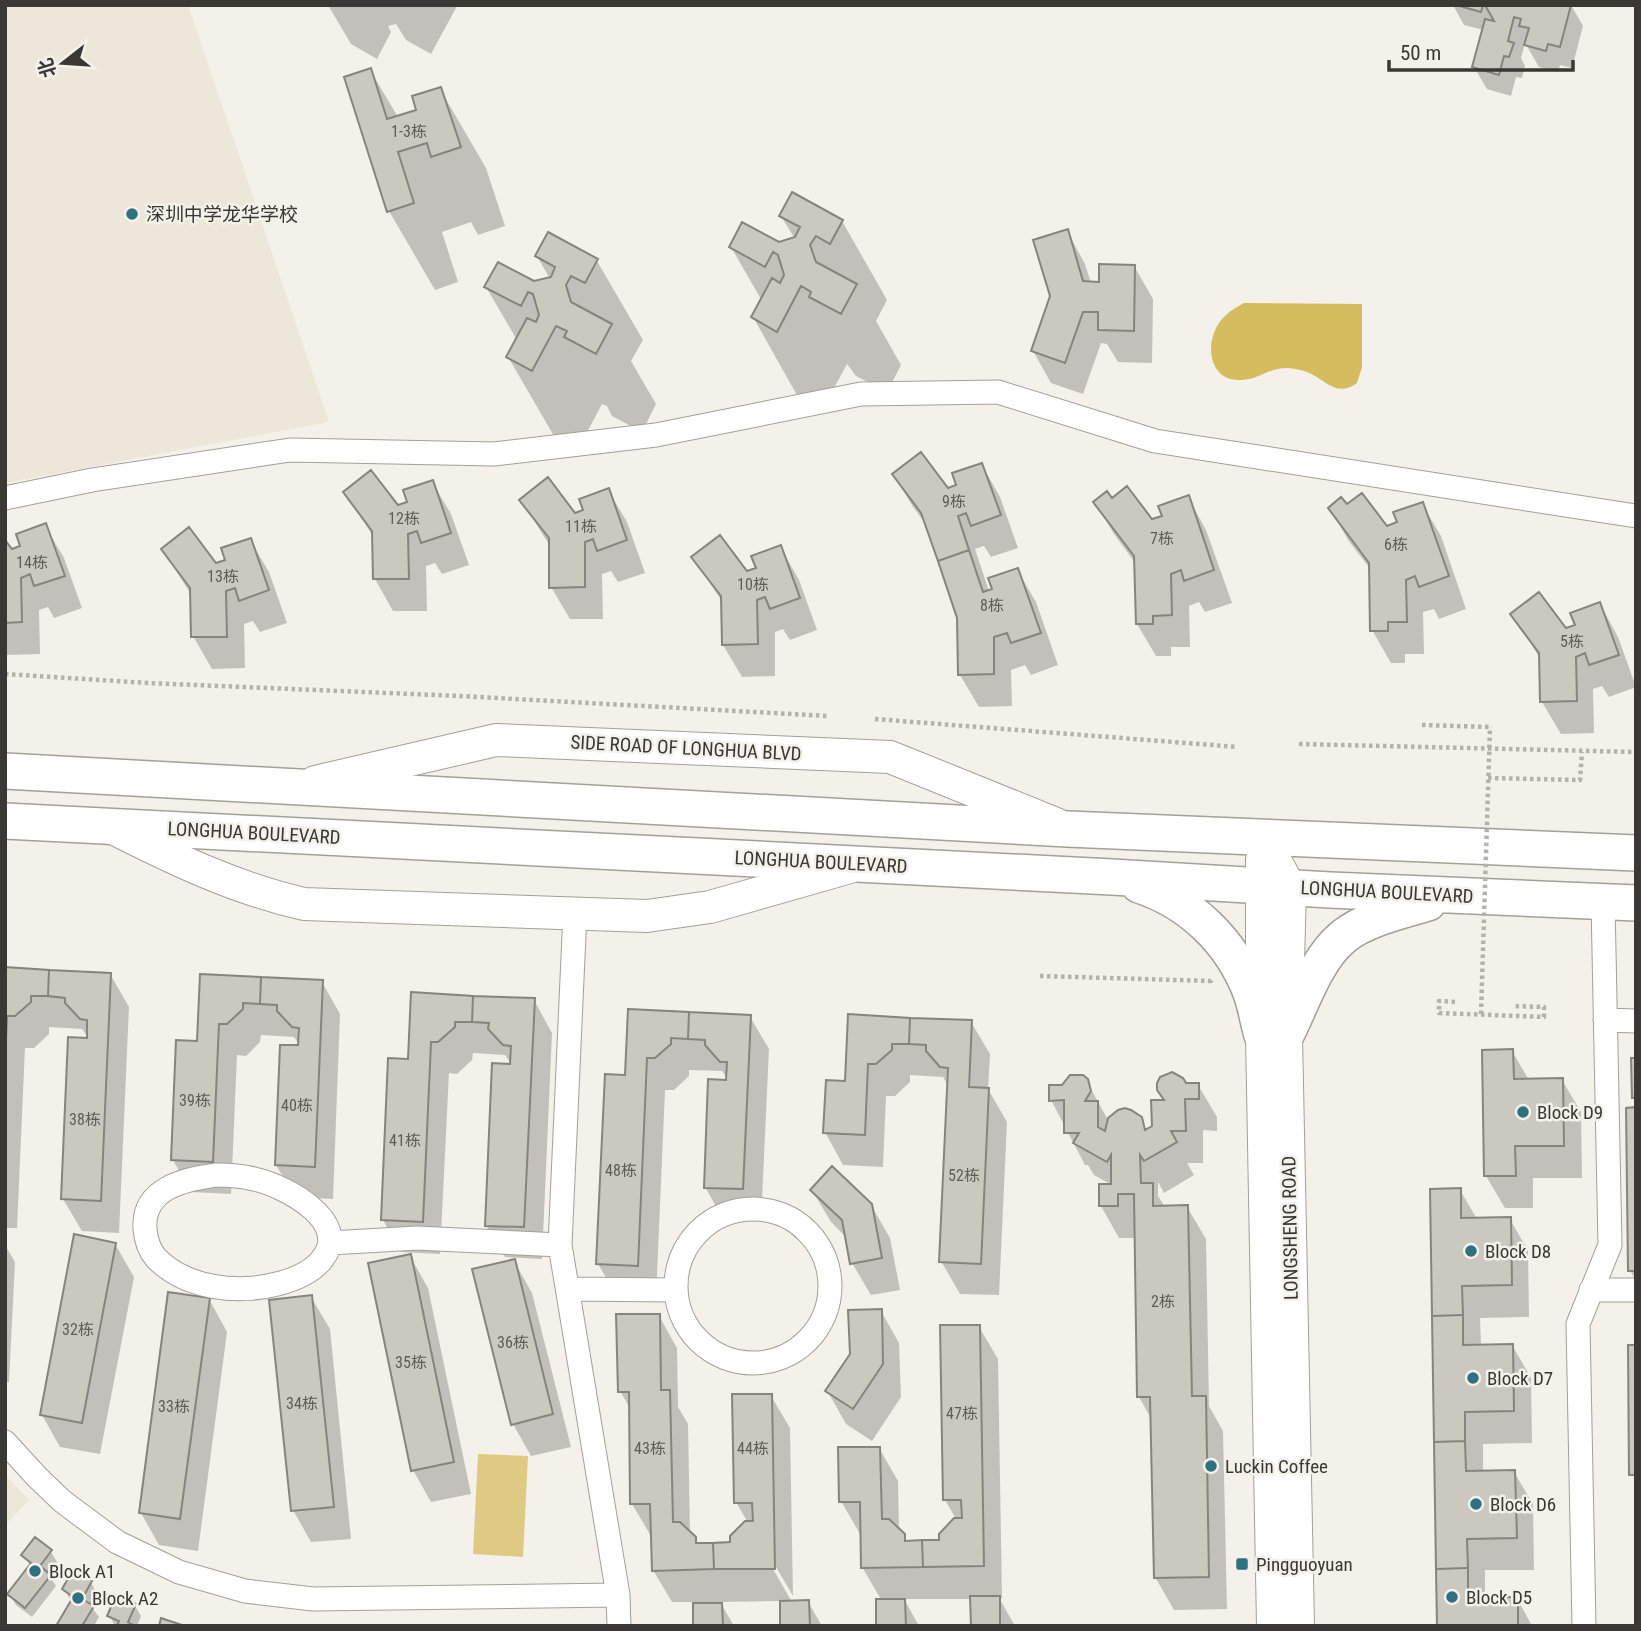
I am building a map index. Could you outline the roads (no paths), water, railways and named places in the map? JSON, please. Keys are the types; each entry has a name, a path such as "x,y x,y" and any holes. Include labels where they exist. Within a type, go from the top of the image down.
{"main road":[{"name":"SIDE ROAD OF LONGHUA BLVD","path":"296,787 496,740 890,757 1068,829"},
{"path":"5,771 1068,829 1636,853"},
{"name":"LONGHUA BOULEVARD","path":"5,821 1620,904"},
{"path":"108,825 178,862 249,890 304,904 647,916 675,914 710,907 863,864"},
{"path":"1262,838 1275,887"},
{"path":"1112,877 1157,891 1186,908 1228,948 1274,1035 1343,936 1400,911 1464,896"},
{"name":"LONGSHENG ROAD","path":"1273,1626 1275,887"},
{"name":"LONGSHENG ROAD","path":"1274,1035 1297,1626"}],"street":[{"path":"5,498 92,480 290,450 494,454 656,435 861,394 998,391 1154,441 1636,516"},
{"path":"1584,1626 1578,1324 1609,1245 1605,1020 1620,904"},
{"path":"575,913 560,1245 618,1595 619,1626"},
{"path":"1605,1020 1636,1021"},
{"path":"236,1175 274,1185 307,1204 322,1217 330,1243 325,1256 316,1266 299,1276 263,1287 224,1288 187,1278 155,1257 146,1241 145,1222 150,1204 162,1190 198,1177 236,1175"},
{"path":"748,1208 778,1212 805,1227 823,1251 831,1281 827,1311 812,1338 788,1356 758,1364 728,1360 702,1344 683,1320 676,1290 680,1260 695,1234 719,1216 748,1208"},
{"path":"330,1243 417,1238 560,1245"},
{"path":"568,1289 676,1290"},
{"path":"1591,1290 1636,1290"},
{"path":"5,1442 62,1501 117,1542 179,1572 245,1591 313,1599 618,1595"}],"place":[{"name":"深圳中学龙华学校","path":"132,214"},
{"name":"Block D9","path":"1523,1112"},
{"name":"Block D8","path":"1471,1251"},
{"name":"Block D7","path":"1473,1378"},
{"name":"Luckin Coffee","path":"1211,1466"},
{"name":"Block D6","path":"1476,1504"},
{"name":"Pingguoyuan","path":"1242,1564"},
{"name":"Block A1","path":"35,1571"},
{"name":"Block D5","path":"1452,1597"},
{"name":"Block A2","path":"78,1598"}]}
